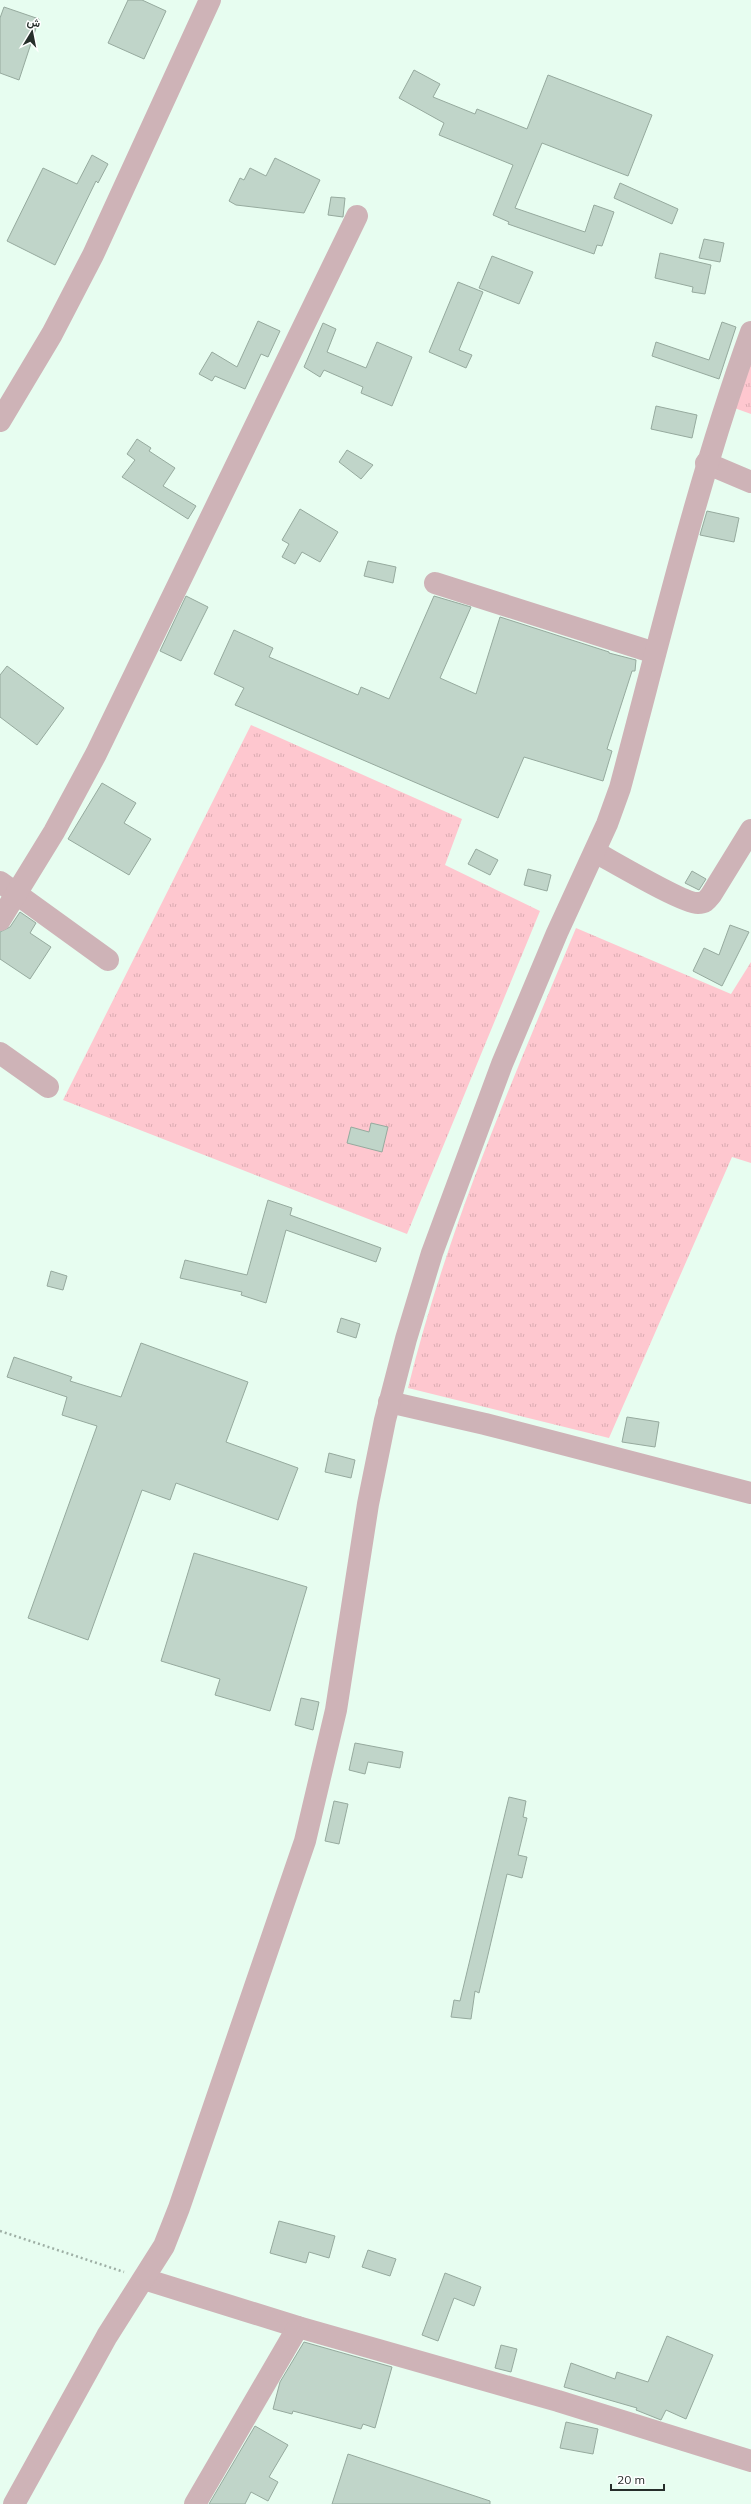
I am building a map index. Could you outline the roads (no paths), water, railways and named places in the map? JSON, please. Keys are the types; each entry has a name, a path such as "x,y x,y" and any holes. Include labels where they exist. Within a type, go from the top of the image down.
{"street":[{"path":"0,421 52,334 93,255 210,0"},
{"path":"0,920 18,894 96,754 357,216"},
{"path":"14,2504 107,2336 164,2246 179,2208 305,1841 336,1710 368,1504 390,1402 432,1252 502,1064 557,933 595,852 620,788 706,464 751,332"},
{"path":"706,464 751,482"},
{"path":"435,583 655,653"},
{"path":"595,852 687,901 698,904 706,902 751,830"},
{"path":"0,882 108,960"},
{"path":"0,1053 48,1087"},
{"path":"390,1402 485,1424 751,1493"},
{"path":"144,2279 298,2327 558,2401 751,2461"},
{"path":"195,2504 298,2327"}]}
